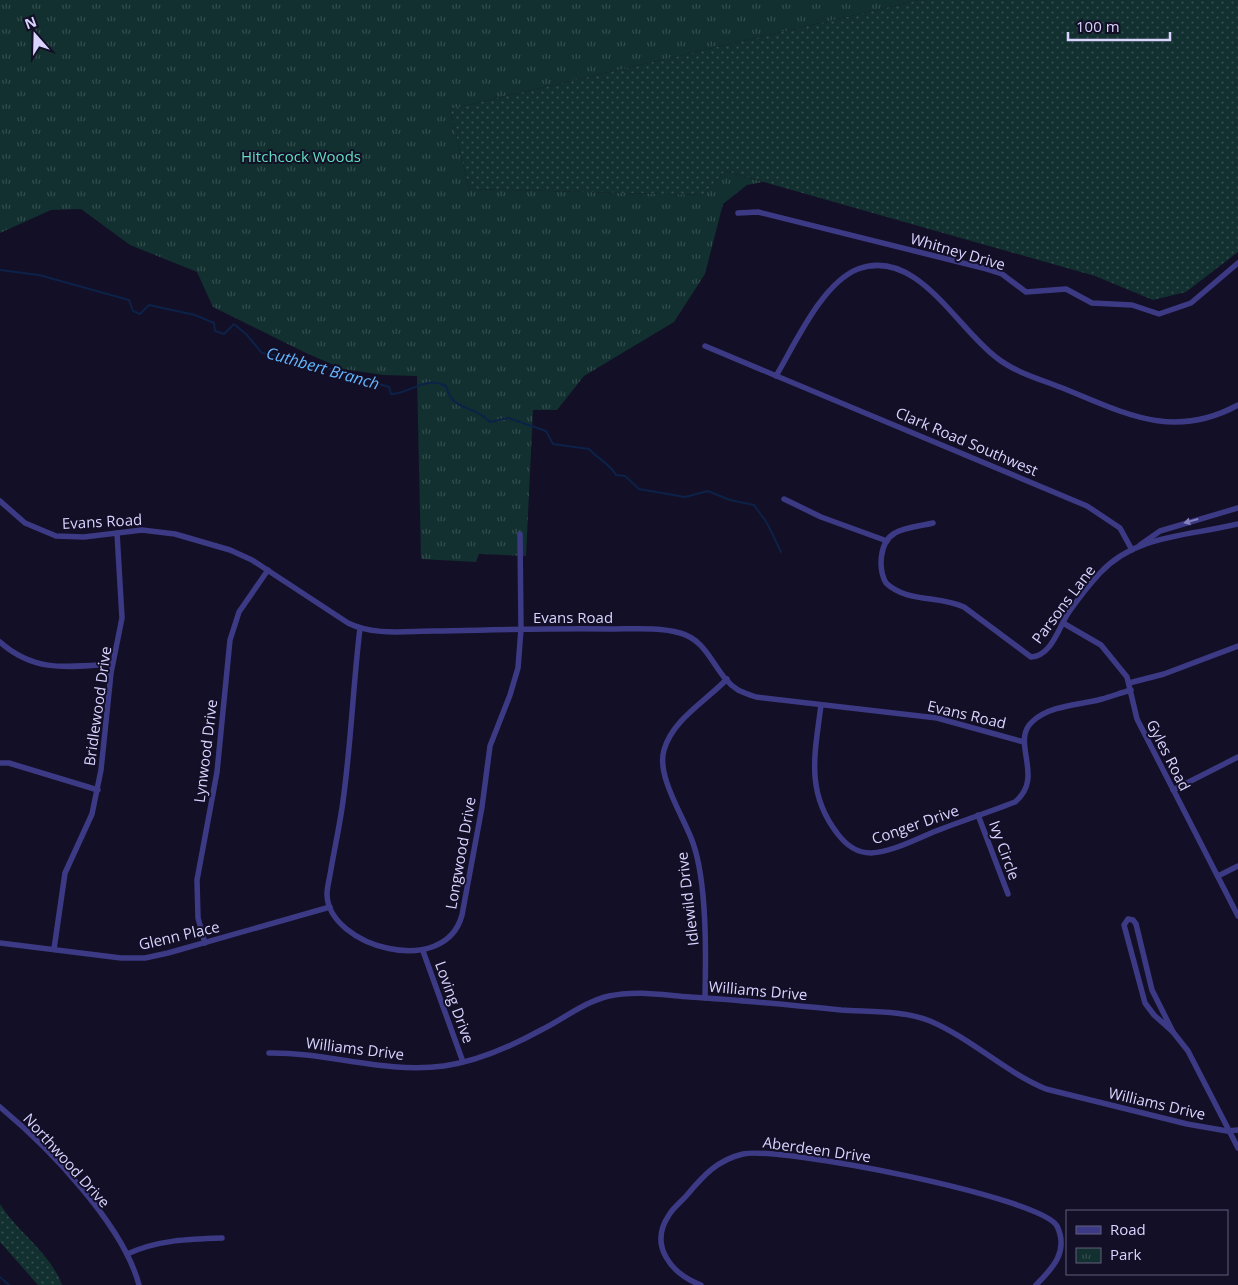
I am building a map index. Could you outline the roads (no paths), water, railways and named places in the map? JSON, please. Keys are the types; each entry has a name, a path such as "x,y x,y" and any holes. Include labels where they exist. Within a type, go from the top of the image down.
{"street":[{"name":"Whitney Drive","path":"738,213 758,212 983,268 1002,274 1026,292 1066,289 1092,302 1132,306 1159,314 1191,303 1238,263"},
{"path":"776,376 810,318 827,295 851,273 864,268 878,266 904,272 928,287 978,343 999,360 1122,413 1154,421 1185,422 1212,417 1238,405"},
{"name":"Clark Road Southwest","path":"705,346 1087,506 1120,528 1135,548"},
{"path":"784,499 821,517 887,541 898,531 933,523"},
{"name":"Evans Road","path":"0,501 25,523 56,536 75,538 142,530 187,537 230,550 268,570 348,623 360,628 379,631 521,629 650,630 679,633 693,639 705,649 737,690 756,697 937,718 1024,742 1027,728 1040,716 1130,687 1238,646"},
{"path":"1135,548 1160,531 1238,508"},
{"path":"1135,548 1186,533 1238,524"},
{"name":"Bridlewood Drive","path":"54,949 64,876 87,827 98,790 106,736 112,664 122,618 117,533"},
{"name":"Longwood Drive","path":"330,907 340,924 351,934 403,952 422,951 448,938 459,926 482,807 490,746 515,679 521,629 520,534"},
{"name":"Parsons Lane","path":"887,541 881,569 884,579 891,588 901,593 958,605 1028,656 1040,654 1056,636 1063,623 1100,573 1116,559 1135,548"},
{"name":"Lynwood Drive","path":"205,943 198,918 197,880 216,772 230,640 239,612 268,570"},
{"name":"Gyles Road","path":"1063,623 1101,645 1121,667 1130,687 1137,719 1238,916"},
{"path":"330,907 327,894 343,802 360,628"},
{"path":"0,642 13,654 42,665 112,664"},
{"name":"Idlewild Drive","path":"705,998 706,956 699,865 692,842 664,774 662,756 666,744 680,722 727,679"},
{"name":"Conger Drive","path":"821,705 814,774 816,791 828,819 846,845 864,853 877,852 1015,802 1025,790 1029,774 1024,742"},
{"path":"1173,790 1238,758"},
{"path":"0,763 9,763 98,790"},
{"name":"Ivy Circle","path":"978,815 1008,894"},
{"path":"1218,876 1238,866"},
{"name":"Glenn Place","path":"0,943 133,958 157,956 330,907"},
{"path":"1173,1032 1152,990 1136,924 1133,920 1128,919 1124,925 1142,994 1149,1010 1173,1032 1188,1051 1231,1131 1238,1148"},
{"name":"Loving Drive","path":"422,951 463,1062"},
{"name":"Williams Drive","path":"269,1053 300,1054 391,1067 434,1066 463,1062 504,1049 587,1004 606,997 640,993 705,998 890,1014 922,1019 950,1031 1025,1079 1046,1089 1187,1124 1231,1131 1238,1130"},
{"name":"Northwood Drive","path":"0,1107 30,1133 74,1181 98,1212 126,1254 139,1285"},
{"name":"Aberdeen Drive","path":"701,1285 678,1274 666,1258 662,1240 666,1220 709,1170 724,1161 751,1153 817,1160 950,1186 1046,1217 1055,1224 1060,1235"},
{"path":"1036,1285 1060,1255 1062,1246 1060,1235 1066,1234"},
{"path":"126,1254 142,1247 172,1240 222,1238"}],"waterway":[{"name":"Cuthbert Branch","path":"0,270 39,275 129,300 133,311 140,314 149,305 195,315 214,323 215,331 224,334 234,324 246,334 262,353 297,359 389,387 391,394 424,384 438,383 446,386 449,395 458,404 477,412 490,422 508,418 546,431 553,444 589,449 610,467 616,475 625,476 639,489 685,497 708,491 730,500 754,505 767,523 781,552"},
{"path":"0,1277 9,1285"}],"park label":[{"name":"Hitchcock Woods","path":"301,156"}]}
